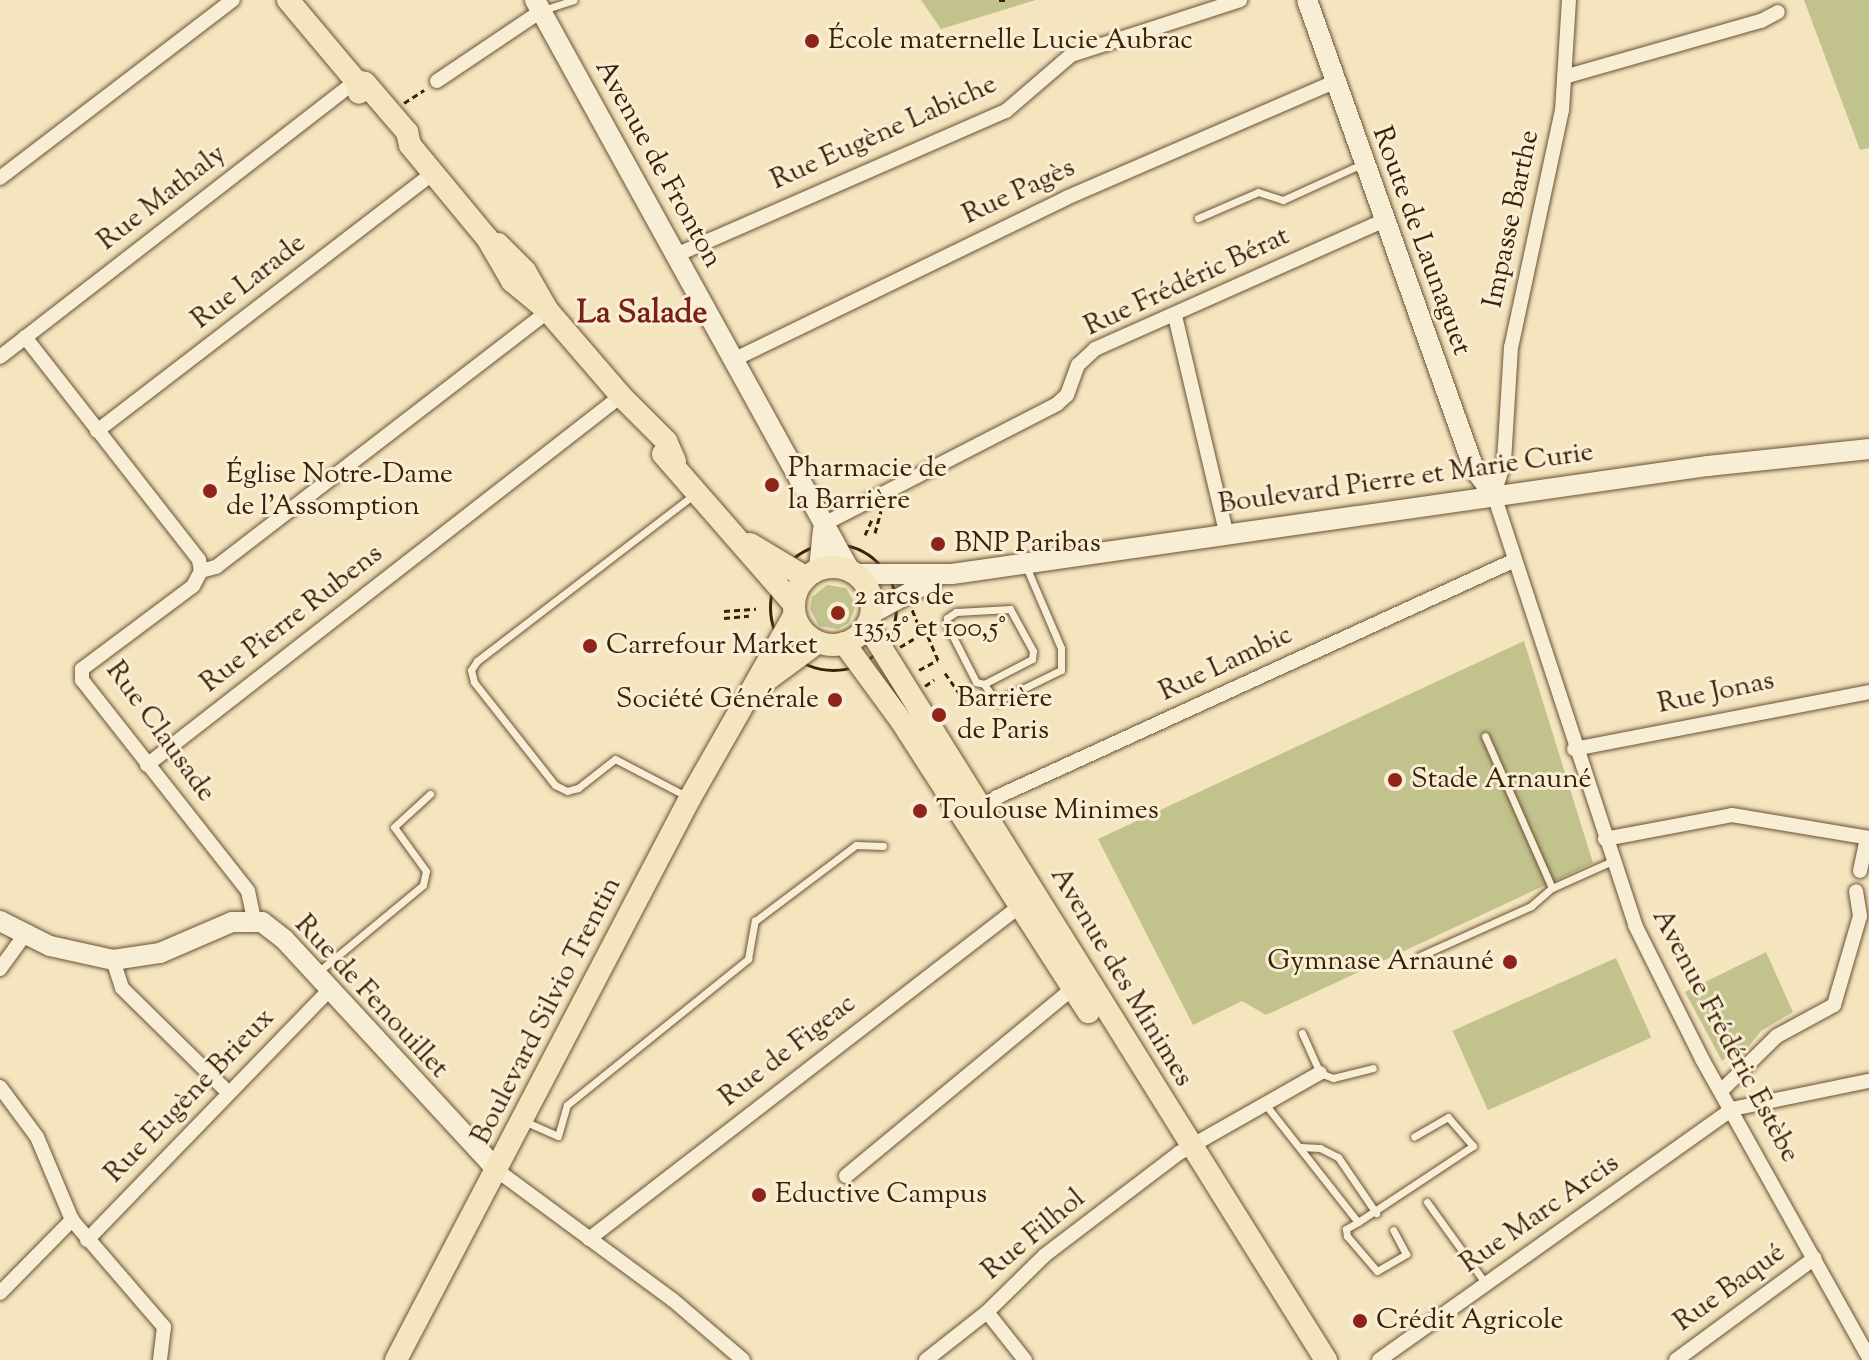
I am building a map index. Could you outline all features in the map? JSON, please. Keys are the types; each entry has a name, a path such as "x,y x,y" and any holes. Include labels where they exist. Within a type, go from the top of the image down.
{"main road":[{"path":"288,0 356,81 357,90 397,140 410,145"},
{"name":"Route de Launaguet","path":"1307,0 1332,83 1473,467 1494,495"},
{"name":"Avenue de Fronton","path":"538,5 822,525 853,572"},
{"path":"356,81 365,83 391,113 410,145 487,238 525,271 548,311 621,396 666,441 675,461 731,527 794,610 802,631 818,642 844,643 869,619 870,591 853,572 812,573 762,552 731,527"},
{"name":"Boulevard Pierre et Marie Curie","path":"869,619 914,587 952,574 1494,495 1869,449"},
{"path":"794,610 812,573 822,525"},
{"name":"Boulevard Pierre et Marie Curie","path":"853,572 952,574"},
{"name":"Boulevard Silvio Trentin","path":"396,1360 498,1171 690,798 752,691 761,667 794,610"},
{"name":"Avenue des Minimes","path":"869,619 1020,906 1079,983"},
{"name":"Boulevard Silvio Trentin","path":"752,691 818,642"},
{"name":"Avenue des Minimes","path":"844,643 973,813 1311,1360"},
{"name":"Rue de Fenouillet","path":"0,921 50,946 113,960 148,956 232,922 254,919 284,939 498,1171"},
{"name":"Avenue des Minimes","path":"1184,1150 1326,1360"}],"street":[{"path":"0,178 233,0"},
{"name":"Rue Eugène Labiche","path":"676,255 1006,111 1071,55 1240,0"},
{"name":"Impasse Barthe","path":"1494,495 1504,462 1511,347 1562,110 1569,0"},
{"path":"437,81 538,5"},
{"path":"1564,77 1747,26 1778,12"},
{"name":"Rue Mathaly","path":"0,357 356,81"},
{"name":"Rue Pagès","path":"733,360 1066,198 1332,83"},
{"name":"Rue Larade","path":"97,431 433,173"},
{"name":"Rue Frédéric Bérat","path":"822,525 1057,404 1067,395 1078,365 1095,349 1383,221"},
{"path":"25,337 199,560 201,571 216,567 548,311"},
{"path":"1175,316 1226,532"},
{"name":"Rue Pierre Rubens","path":"147,765 621,396"},
{"name":"Avenue Frédéric Estèbe","path":"1494,495 1574,749 1635,925 1721,1091 1869,1358"},
{"name":"Rue Lambic","path":"973,813 1513,561"},
{"name":"Rue Clausade","path":"201,571 193,586 82,669 82,680 248,891 254,919"},
{"name":"Rue Jonas","path":"1574,749 1869,692"},
{"path":"1605,839 1732,815 1868,838 1860,871"},
{"path":"1721,1091 1777,1036 1824,1013 1843,988 1860,916 1856,891"},
{"name":"Rue de Figeac","path":"589,1239 1020,906"},
{"path":"0,969 26,933"},
{"path":"113,960 122,988 229,1093"},
{"name":"Rue Eugène Brieux","path":"87,1240 229,1093 323,981"},
{"path":"846,1176 1079,983"},
{"name":"Rue Filhol","path":"926,1360 987,1312 1045,1255 1184,1150 1320,1073"},
{"path":"1732,1109 1869,1081"},
{"path":"0,1087 37,1137 72,1220 164,1327 160,1360"},
{"name":"Rue Marc Arcis","path":"1379,1360 1732,1109"},
{"path":"498,1171 743,1360"},
{"path":"0,1293 72,1220"},
{"name":"Rue Baqué","path":"1676,1360 1815,1258"},
{"path":"987,1312 1025,1360"}],"lane":[{"path":"538,5 573,0"},
{"path":"1198,218 1258,192 1283,200 1362,164"},
{"path":"690,798 615,759 578,788 567,791 555,785 474,682 471,670 700,490"},
{"path":"984,684 1032,659 1033,651 1004,605 947,618 976,682 984,684 996,702 1061,670 1061,648 1024,562"},
{"path":"1485,736 1552,888"},
{"path":"323,981 423,885 426,871 394,827 430,794"},
{"path":"524,1121 558,1136 567,1105 748,959 755,921 856,845 883,846"},
{"path":"1420,956 1531,906 1552,888 1612,861"},
{"path":"1302,1033 1320,1073 1333,1078 1373,1068"},
{"path":"1265,1104 1358,1222"},
{"path":"1393,1230 1406,1254 1377,1271 1347,1236 1346,1229 1376,1213 1473,1146 1448,1117 1414,1137"},
{"path":"1300,1147 1320,1148 1338,1157 1376,1213"},
{"path":"1427,1202 1486,1284"}],"path":[{"path":"999,0 1008,0"},
{"path":"391,113 437,81"},
{"path":"875,533 883,517 877,496"},
{"path":"865,535 874,515"},
{"path":"842,545 865,552 883,568"},
{"path":"771,594 775,634"},
{"path":"909,602 922,634"},
{"path":"886,643 896,604"},
{"path":"724,611 756,609"},
{"path":"724,618 749,616"},
{"path":"928,636 938,660"},
{"path":"803,663 828,671 853,667"},
{"path":"945,673 965,702"}],"green space":[{"path":"921,0 1036,0 941,29"},
{"path":"1804,0 1869,0 1869,148 1860,150"},
{"path":"827,585 846,588 856,605 849,623 838,629 819,626 810,609 812,597"},
{"name":"Stade Arnauné","path":"1524,641 1593,863 1266,1015 1242,1001 1193,1025 1098,839"},
{"path":"1766,952 1793,1012 1761,1031 1736,1062 1731,1054 1722,1061 1685,992"},
{"path":"1616,958 1651,1037 1488,1110 1452,1031"}],"place":[{"name":"École maternelle Lucie Aubrac","path":"812,41"},
{"name":"Pharmacie de la Barrière","path":"772,485"},
{"name":"Église Notre-Dame de l'Assomption","path":"210,491"},
{"name":"BNP Paribas","path":"938,544"},
{"name":"2 arcs de 135,5° et 100,5°","path":"838,613"},
{"name":"Carrefour Market","path":"590,646"},
{"name":"Société Générale","path":"835,700"},
{"name":"Barrière de Paris","path":"939,715"},
{"name":"Stade Arnauné","path":"1395,780"},
{"name":"Toulouse Minimes","path":"920,811"},
{"name":"Gymnase Arnauné","path":"1510,962"},
{"name":"Eductive Campus","path":"759,1195"},
{"name":"Crédit Agricole","path":"1360,1321"}],"district":[{"name":"La Salade","path":"642,314"}]}
